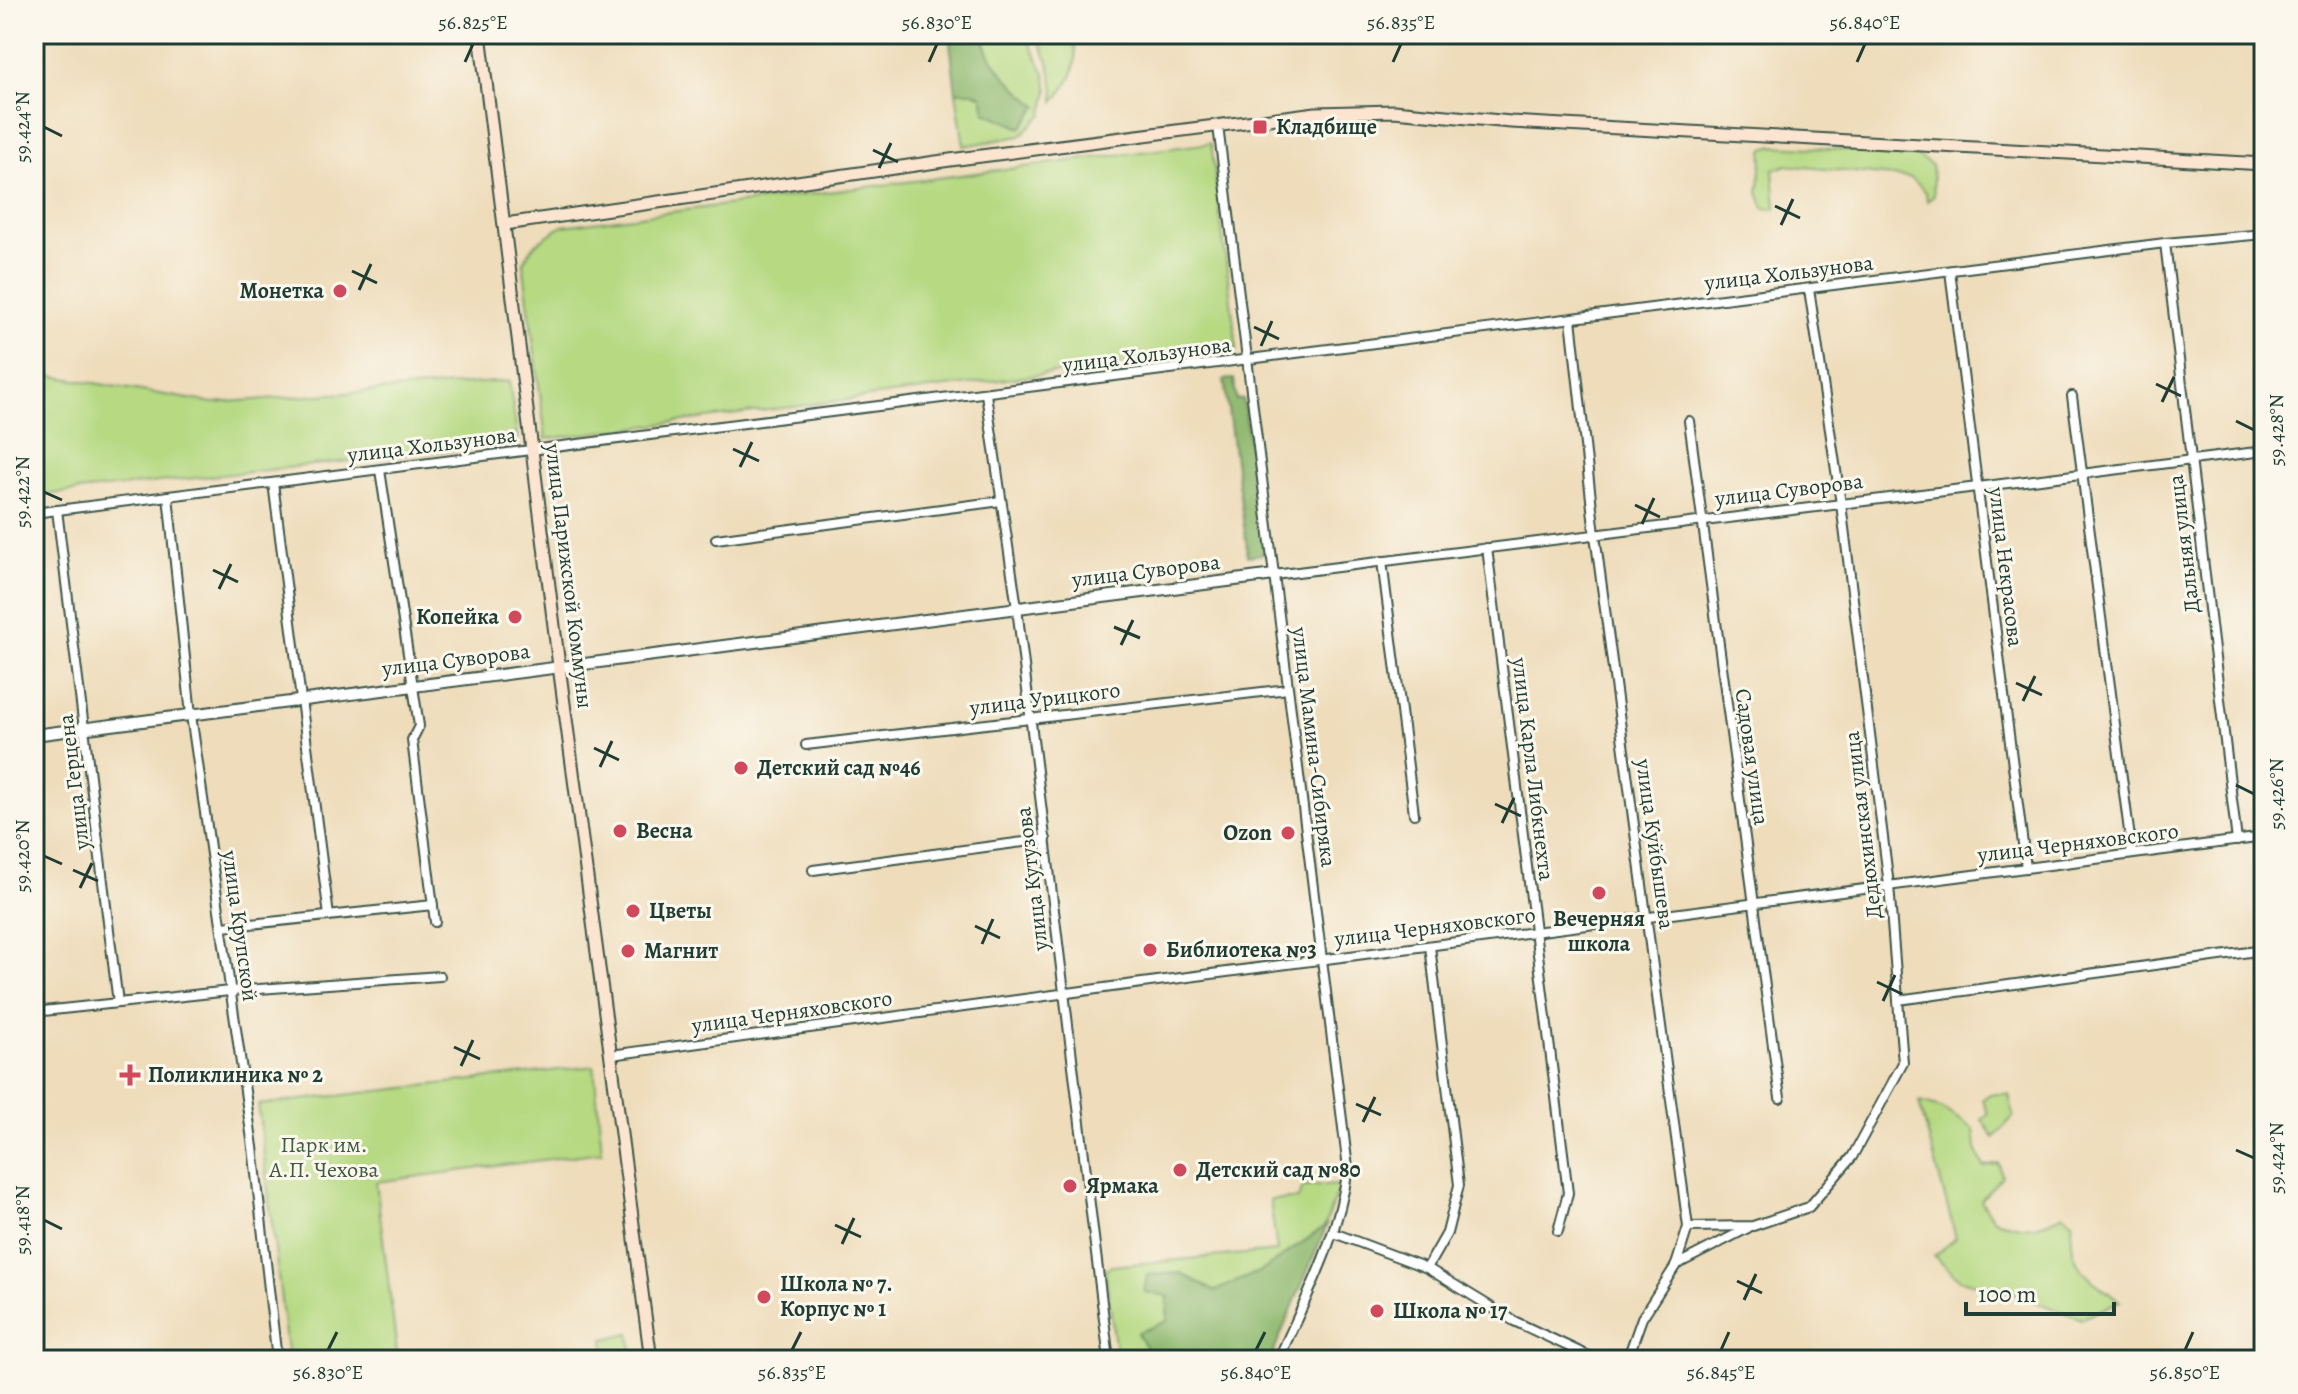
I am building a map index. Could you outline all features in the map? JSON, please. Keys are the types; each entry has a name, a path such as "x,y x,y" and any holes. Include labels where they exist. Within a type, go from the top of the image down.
{"main road":[{"name":"улица Парижской Коммуны","path":"480,34 559,666 651,1360"},
{"path":"505,224 950,160 1316,113 1394,111 1511,122 2264,164"}],"street":[{"name":"улица Мамина-Сибиряка","path":"1218,126 1348,1168 1344,1201 1334,1233 1278,1360"},
{"name":"улица Хользунова","path":"34,513 2165,243 2264,234"},
{"name":"Дальняя улица","path":"2165,243 2237,841"},
{"name":"улица Некрасова","path":"1950,271 2026,868"},
{"name":"Дедюхинская улица","path":"1688,1227 1753,1226 1809,1207 1852,1157 1903,1063 1889,885 1841,504 1809,289"},
{"name":"улица Куйбышева","path":"1571,319 1595,535 1688,1227 1676,1265 1642,1318 1627,1360"},
{"name":"улица Кутузова","path":"986,394 1017,608 1109,1360"},
{"path":"2072,396 2132,854"},
{"name":"Садовая улица","path":"1689,421 1780,1098"},
{"name":"улица Суворова","path":"34,735 2264,451"},
{"path":"380,470 419,726 412,740 435,922"},
{"path":"273,483 329,916"},
{"name":"улица Крупской","path":"168,496 191,715 253,1147 277,1360"},
{"path":"716,539 1001,501"},
{"name":"улица Герцена","path":"57,510 118,1003"},
{"name":"улица Карла Либкнехта","path":"1487,548 1568,1193 1558,1231"},
{"path":"1382,561 1414,814"},
{"name":"улица Урицкого","path":"806,745 1288,689"},
{"name":"улица Черняховского","path":"611,1055 2264,837"},
{"path":"813,870 1046,839"},
{"path":"222,927 433,905"},
{"path":"1427,1268 1447,1233 1459,1185 1430,946"},
{"path":"1898,1000 2264,950"},
{"path":"34,1012 230,991 440,976"},
{"path":"1676,1265 1753,1226"},
{"path":"1334,1233 1427,1268 1514,1321 1597,1360"}],"green space":[{"path":"949,34 984,34 996,64 1038,106 1021,128 985,112 982,96 973,92 956,92"},
{"path":"984,34 1025,34 1045,73 1048,91 1043,114 1020,136 964,146 956,92 973,92 1038,107 996,65"},
{"path":"1036,34 1070,34 1074,43 1074,69 1054,101 1050,66"},
{"path":"1211,143 1237,349 546,439 523,262 535,244 562,226"},
{"path":"1774,146 1912,153 1932,165 1934,196 1927,201 1926,192 1911,178 1786,165 1773,170 1776,209 1764,208 1758,193 1763,152"},
{"path":"34,373 213,403 509,381 518,442 34,496"},
{"path":"1234,379 1236,400 1243,399 1264,554 1248,556 1224,380"},
{"name":"Парк им. А.П. Чехова","path":"594,1066 602,1152 376,1182 398,1360 288,1360 258,1105"},
{"path":"1990,1094 2009,1094 2014,1116 1994,1138 1982,1120 1988,1114 1983,1099"},
{"path":"1919,1102 1941,1108 1974,1129 1976,1149 1984,1167 1999,1164 2002,1176 1981,1200 1994,1220 2029,1226 2045,1223 2063,1214 2073,1221 2076,1260 2089,1277 2120,1301 2081,1319 2014,1293 1960,1280 1934,1256 1956,1238"},
{"path":"1339,1185 1267,1360 1117,1359 1105,1269 1277,1251 1270,1200 1298,1199 1303,1187"},
{"path":"1327,1225 1270,1360 1214,1356 1214,1360 1153,1360 1137,1333 1167,1321 1168,1296 1144,1292 1147,1275 1181,1273 1215,1291 1263,1270"},
{"path":"630,1334 633,1360 606,1360 604,1339"}],"place":[{"name":"Кладбище","path":"1260,127"},
{"name":"Монетка","path":"340,291"},
{"name":"Копейка","path":"515,617"},
{"name":"Детский сад №46","path":"741,768"},
{"name":"Весна","path":"620,831"},
{"name":"Ozon","path":"1288,833"},
{"name":"Вечерняя школа","path":"1599,893"},
{"name":"Цветы","path":"633,911"},
{"name":"Библиотека №3","path":"1150,950"},
{"name":"Магнит","path":"628,951"},
{"name":"Поликлиника № 2","path":"130,1075"},
{"name":"Детский сад №80","path":"1180,1170"},
{"name":"Ярмака","path":"1070,1186"},
{"name":"Школа № 7. Корпус № 1","path":"764,1297"},
{"name":"Школа № 17","path":"1377,1311"}]}
